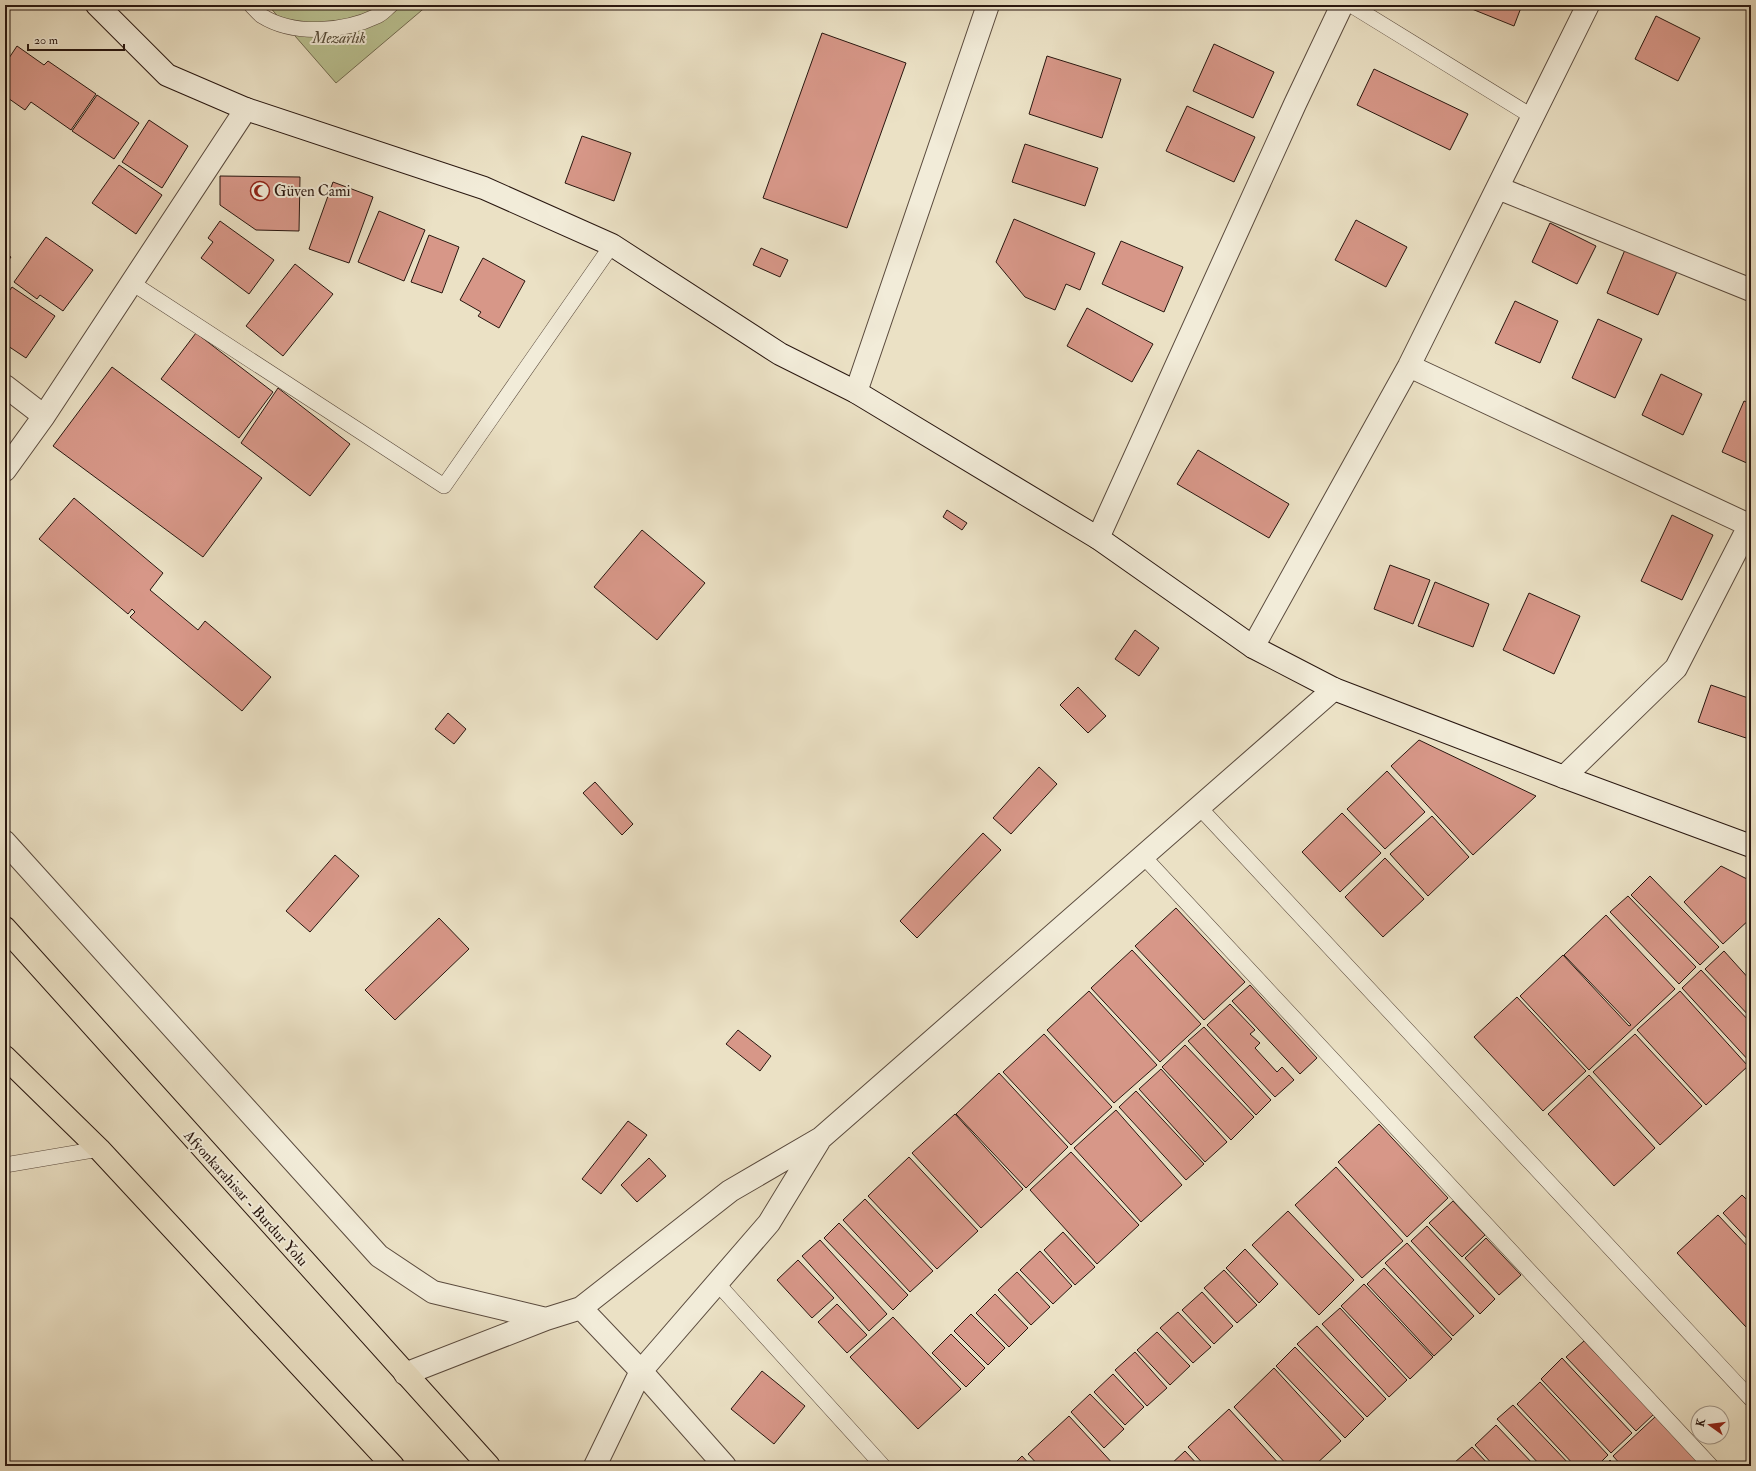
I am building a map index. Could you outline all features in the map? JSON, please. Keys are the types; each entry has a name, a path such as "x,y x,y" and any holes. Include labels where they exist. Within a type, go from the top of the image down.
{"highway":[{"name":"Afyonkarahisar - Burdur Yolu","path":"5,928 489,1466"},
{"path":"5,1057 99,1149 393,1466"}],"street":[{"path":"97,5 167,74 246,109 484,188 612,245 780,354 856,392 1098,538 1253,647 1334,689 1564,777 1751,846"},
{"path":"856,392 988,5"},
{"path":"1098,538 1295,104 1342,5"},
{"path":"1253,647 1409,366 1588,5"},
{"path":"5,470 44,416 246,109"},
{"path":"1498,188 1751,290"},
{"path":"1409,366 1750,526 1676,668 1564,777"},
{"path":"5,386 44,416"},
{"path":"405,1374 546,1319 581,1308 730,1191 821,1138 1334,689"},
{"path":"5,842 379,1256 433,1292 546,1319"},
{"path":"595,1466 641,1371 769,1223 821,1138"},
{"path":"581,1308 641,1371 725,1466"}],"lane":[{"path":"251,5 261,16 277,23 295,28 313,30 336,29 357,24 378,16 391,5"},
{"path":"1351,5 1533,117"},
{"path":"132,283 444,486 612,245"},
{"path":"1199,807 1751,1399"},
{"path":"1143,856 1712,1466"},
{"path":"5,1165 99,1149"},
{"path":"717,1283 883,1466"}],"green space":[{"name":"Mezarlık","path":"268,5 428,5 336,83"}],"building":[{"path":"1462,5 1522,5 1514,26"},
{"path":"1656,16 1700,38 1678,81 1635,59"},
{"path":"822,33 906,63 847,228 763,198"},
{"path":"1214,44 1274,72 1253,118 1193,91"},
{"path":"17,46 44,65 48,61 96,94 71,130 31,102 25,110 5,96 5,64"},
{"path":"1047,56 1121,79 1102,138 1029,114"},
{"path":"1374,69 1468,114 1450,150 1357,105"},
{"path":"97,95 139,123 114,159 72,131"},
{"path":"1187,106 1255,137 1234,182 1166,151"},
{"path":"149,120 188,146 162,188 122,162"},
{"path":"582,136 631,153 614,201 565,183"},
{"path":"1025,144 1098,168 1085,206 1012,182"},
{"path":"119,165 162,195 136,234 92,203"},
{"name":"Güven Cami","path":"220,176 300,177 299,231 256,230 220,205"},
{"path":"333,182 373,197 349,263 309,249"},
{"path":"379,211 425,230 404,281 358,262"},
{"path":"1014,219 1095,253 1080,290 1066,284 1055,310 1025,297 996,262"},
{"path":"1356,220 1407,247 1386,287 1335,260"},
{"path":"220,221 274,260 249,294 201,258 213,242 208,238"},
{"path":"1550,223 1596,246 1577,284 1532,262"},
{"path":"429,235 459,247 442,293 411,282"},
{"path":"46,237 93,270 63,311 40,295 37,299 14,282"},
{"path":"1121,241 1183,267 1164,312 1102,284"},
{"path":"1627,245 1679,267 1658,315 1607,293"},
{"path":"761,248 788,260 780,277 753,265"},
{"path":"5,253 11,257 5,265"},
{"path":"483,258 525,281 499,328 478,316 481,312 460,300"},
{"path":"295,264 333,294 283,356 246,326"},
{"path":"12,287 55,316 26,358 5,344 5,297"},
{"path":"1515,301 1558,321 1540,363 1495,343"},
{"path":"1087,308 1153,344 1132,382 1067,346"},
{"path":"1598,319 1642,339 1615,398 1572,378"},
{"path":"196,333 273,392 239,438 161,379"},
{"path":"112,367 262,478 203,557 53,446"},
{"path":"1661,374 1702,394 1683,435 1642,415"},
{"path":"278,388 350,444 310,496 241,443"},
{"path":"1744,401 1751,404 1751,459 1749,464 1722,452"},
{"path":"1198,450 1289,504 1269,538 1177,484"},
{"path":"74,498 163,573 150,590 198,630 205,621 271,677 242,711 130,617 135,612 132,609 128,614 39,539"},
{"path":"947,510 967,523 962,530 943,517"},
{"path":"1672,515 1713,535 1682,600 1641,581"},
{"path":"642,530 705,583 657,640 594,587"},
{"path":"1390,565 1430,580 1413,624 1374,609"},
{"path":"1435,582 1489,604 1473,647 1418,626"},
{"path":"1529,593 1580,616 1554,674 1503,650"},
{"path":"1135,630 1159,648 1139,676 1115,659"},
{"path":"1711,685 1751,699 1751,724 1746,738 1698,722"},
{"path":"1078,687 1106,716 1088,733 1060,705"},
{"path":"448,713 466,729 454,744 435,729"},
{"path":"1419,740 1536,796 1473,855 1391,766"},
{"path":"1039,767 1057,784 1011,834 993,818"},
{"path":"1387,771 1425,812 1385,849 1347,809"},
{"path":"595,782 633,824 622,835 583,793"},
{"path":"1342,813 1381,853 1340,892 1302,852"},
{"path":"1432,816 1469,857 1428,896 1390,854"},
{"path":"983,833 1001,850 917,938 900,921"},
{"path":"335,855 359,876 310,932 286,911"},
{"path":"1385,858 1424,899 1383,937 1345,897"},
{"path":"1721,866 1751,881 1751,918 1723,944 1684,902"},
{"path":"1650,876 1719,947 1700,965 1631,895"},
{"path":"1628,896 1696,967 1679,984 1610,912"},
{"path":"1176,908 1245,982 1204,1020 1135,946"},
{"path":"1606,915 1675,989 1589,1070 1520,996 1563,955 1629,1026 1631,1025 1564,955"},
{"path":"439,918 469,949 395,1020 365,990"},
{"path":"1132,950 1201,1024 1160,1062 1091,988"},
{"path":"1724,951 1751,981 1751,1018 1705,969"},
{"path":"1701,970 1751,1023 1750,1062 1682,988"},
{"path":"1250,985 1317,1058 1300,1074 1232,1001"},
{"path":"1089,991 1157,1065 1114,1103 1047,1030"},
{"path":"1680,991 1748,1066 1706,1105 1637,1030"},
{"path":"1517,997 1586,1071 1543,1111 1474,1037"},
{"path":"1230,1004 1255,1030 1250,1034 1260,1043 1255,1048 1277,1072 1282,1067 1294,1080 1275,1097 1207,1025"},
{"path":"1204,1027 1271,1100 1256,1115 1188,1041"},
{"path":"738,1030 771,1056 760,1071 726,1044"},
{"path":"1044,1034 1112,1107 1071,1145 1003,1072"},
{"path":"1635,1034 1702,1106 1660,1145 1593,1072"},
{"path":"1185,1045 1254,1117 1231,1140 1162,1067"},
{"path":"1161,1069 1227,1142 1205,1162 1139,1089"},
{"path":"999,1073 1068,1147 1026,1188 956,1114"},
{"path":"1589,1075 1655,1148 1614,1186 1548,1114"},
{"path":"1136,1091 1204,1164 1186,1180 1119,1107"},
{"path":"1116,1110 1182,1185 1141,1222 1074,1148"},
{"path":"955,1114 1023,1189 981,1228 912,1153"},
{"path":"628,1121 647,1135 601,1194 582,1179"},
{"path":"1379,1124 1448,1198 1407,1237 1338,1162"},
{"path":"1071,1152 1139,1225 1097,1264 1030,1190"},
{"path":"909,1157 978,1231 937,1269 868,1196"},
{"path":"649,1158 666,1176 637,1202 621,1185"},
{"path":"1336,1167 1403,1241 1362,1278 1295,1205"},
{"path":"1751,1187 1751,1197 1746,1191"},
{"path":"1742,1195 1751,1204 1751,1243 1723,1213"},
{"path":"865,1199 933,1271 910,1292 843,1220"},
{"path":"1453,1201 1485,1235 1462,1257 1429,1223"},
{"path":"1288,1211 1354,1280 1319,1315 1252,1245"},
{"path":"1718,1215 1751,1250 1751,1323 1746,1327 1677,1253"},
{"path":"839,1223 908,1295 893,1310 824,1238"},
{"path":"1427,1226 1495,1299 1480,1314 1411,1241"},
{"path":"1063,1232 1095,1267 1075,1285 1044,1250"},
{"path":"1486,1238 1521,1275 1499,1295 1465,1258"},
{"path":"820,1240 887,1314 869,1331 802,1256"},
{"path":"1407,1243 1474,1316 1453,1336 1385,1263"},
{"path":"1245,1249 1278,1284 1259,1303 1226,1268"},
{"path":"1040,1251 1072,1286 1053,1304 1020,1270"},
{"path":"798,1260 834,1298 812,1318 777,1280"},
{"path":"1384,1268 1452,1339 1434,1356 1367,1284"},
{"path":"1224,1270 1257,1305 1237,1323 1204,1288"},
{"path":"1017,1272 1050,1307 1031,1325 998,1290"},
{"path":"1364,1284 1433,1357 1410,1379 1341,1306"},
{"path":"1202,1292 1233,1326 1214,1344 1182,1310"},
{"path":"995,1294 1028,1328 1009,1347 976,1313"},
{"path":"837,1304 867,1335 847,1353 818,1322"},
{"path":"1340,1308 1407,1380 1389,1397 1322,1324"},
{"path":"1178,1312 1211,1347 1193,1363 1160,1328"},
{"path":"971,1314 1005,1348 988,1365 954,1331"},
{"path":"893,1317 961,1389 918,1429 850,1357"},
{"path":"1317,1326 1386,1399 1367,1417 1297,1344"},
{"path":"1157,1332 1190,1366 1170,1385 1137,1350"},
{"path":"951,1334 985,1368 966,1387 932,1353"},
{"path":"1584,1341 1654,1414 1636,1431 1566,1357"},
{"path":"1295,1347 1364,1419 1345,1438 1276,1366"},
{"path":"1135,1352 1167,1388 1147,1406 1115,1370"},
{"path":"1562,1358 1632,1433 1611,1453 1541,1379"},
{"path":"1274,1368 1341,1441 1314,1466 1288,1466 1234,1407"},
{"path":"762,1371 805,1406 774,1444 731,1409"},
{"path":"1113,1374 1144,1407 1125,1425 1094,1392"},
{"path":"1540,1382 1608,1455 1597,1466 1575,1466 1517,1404"},
{"path":"1090,1394 1124,1429 1104,1448 1071,1412"},
{"path":"1513,1405 1571,1466 1541,1466 1497,1419"},
{"path":"1229,1409 1281,1466 1205,1466 1188,1447"},
{"path":"1069,1416 1115,1466 1039,1466 1028,1454"},
{"path":"1656,1416 1703,1466 1622,1466 1613,1456"},
{"path":"1496,1425 1535,1466 1494,1466 1475,1445"},
{"path":"1472,1447 1490,1466 1457,1466 1454,1463"},
{"path":"1185,1451 1199,1466 1169,1466"},
{"path":"1022,1456 1031,1466 1012,1466"},
{"path":"1610,1460 1616,1466 1604,1466"}],"place":[{"name":"Güven Cami","path":"260,191"}]}
